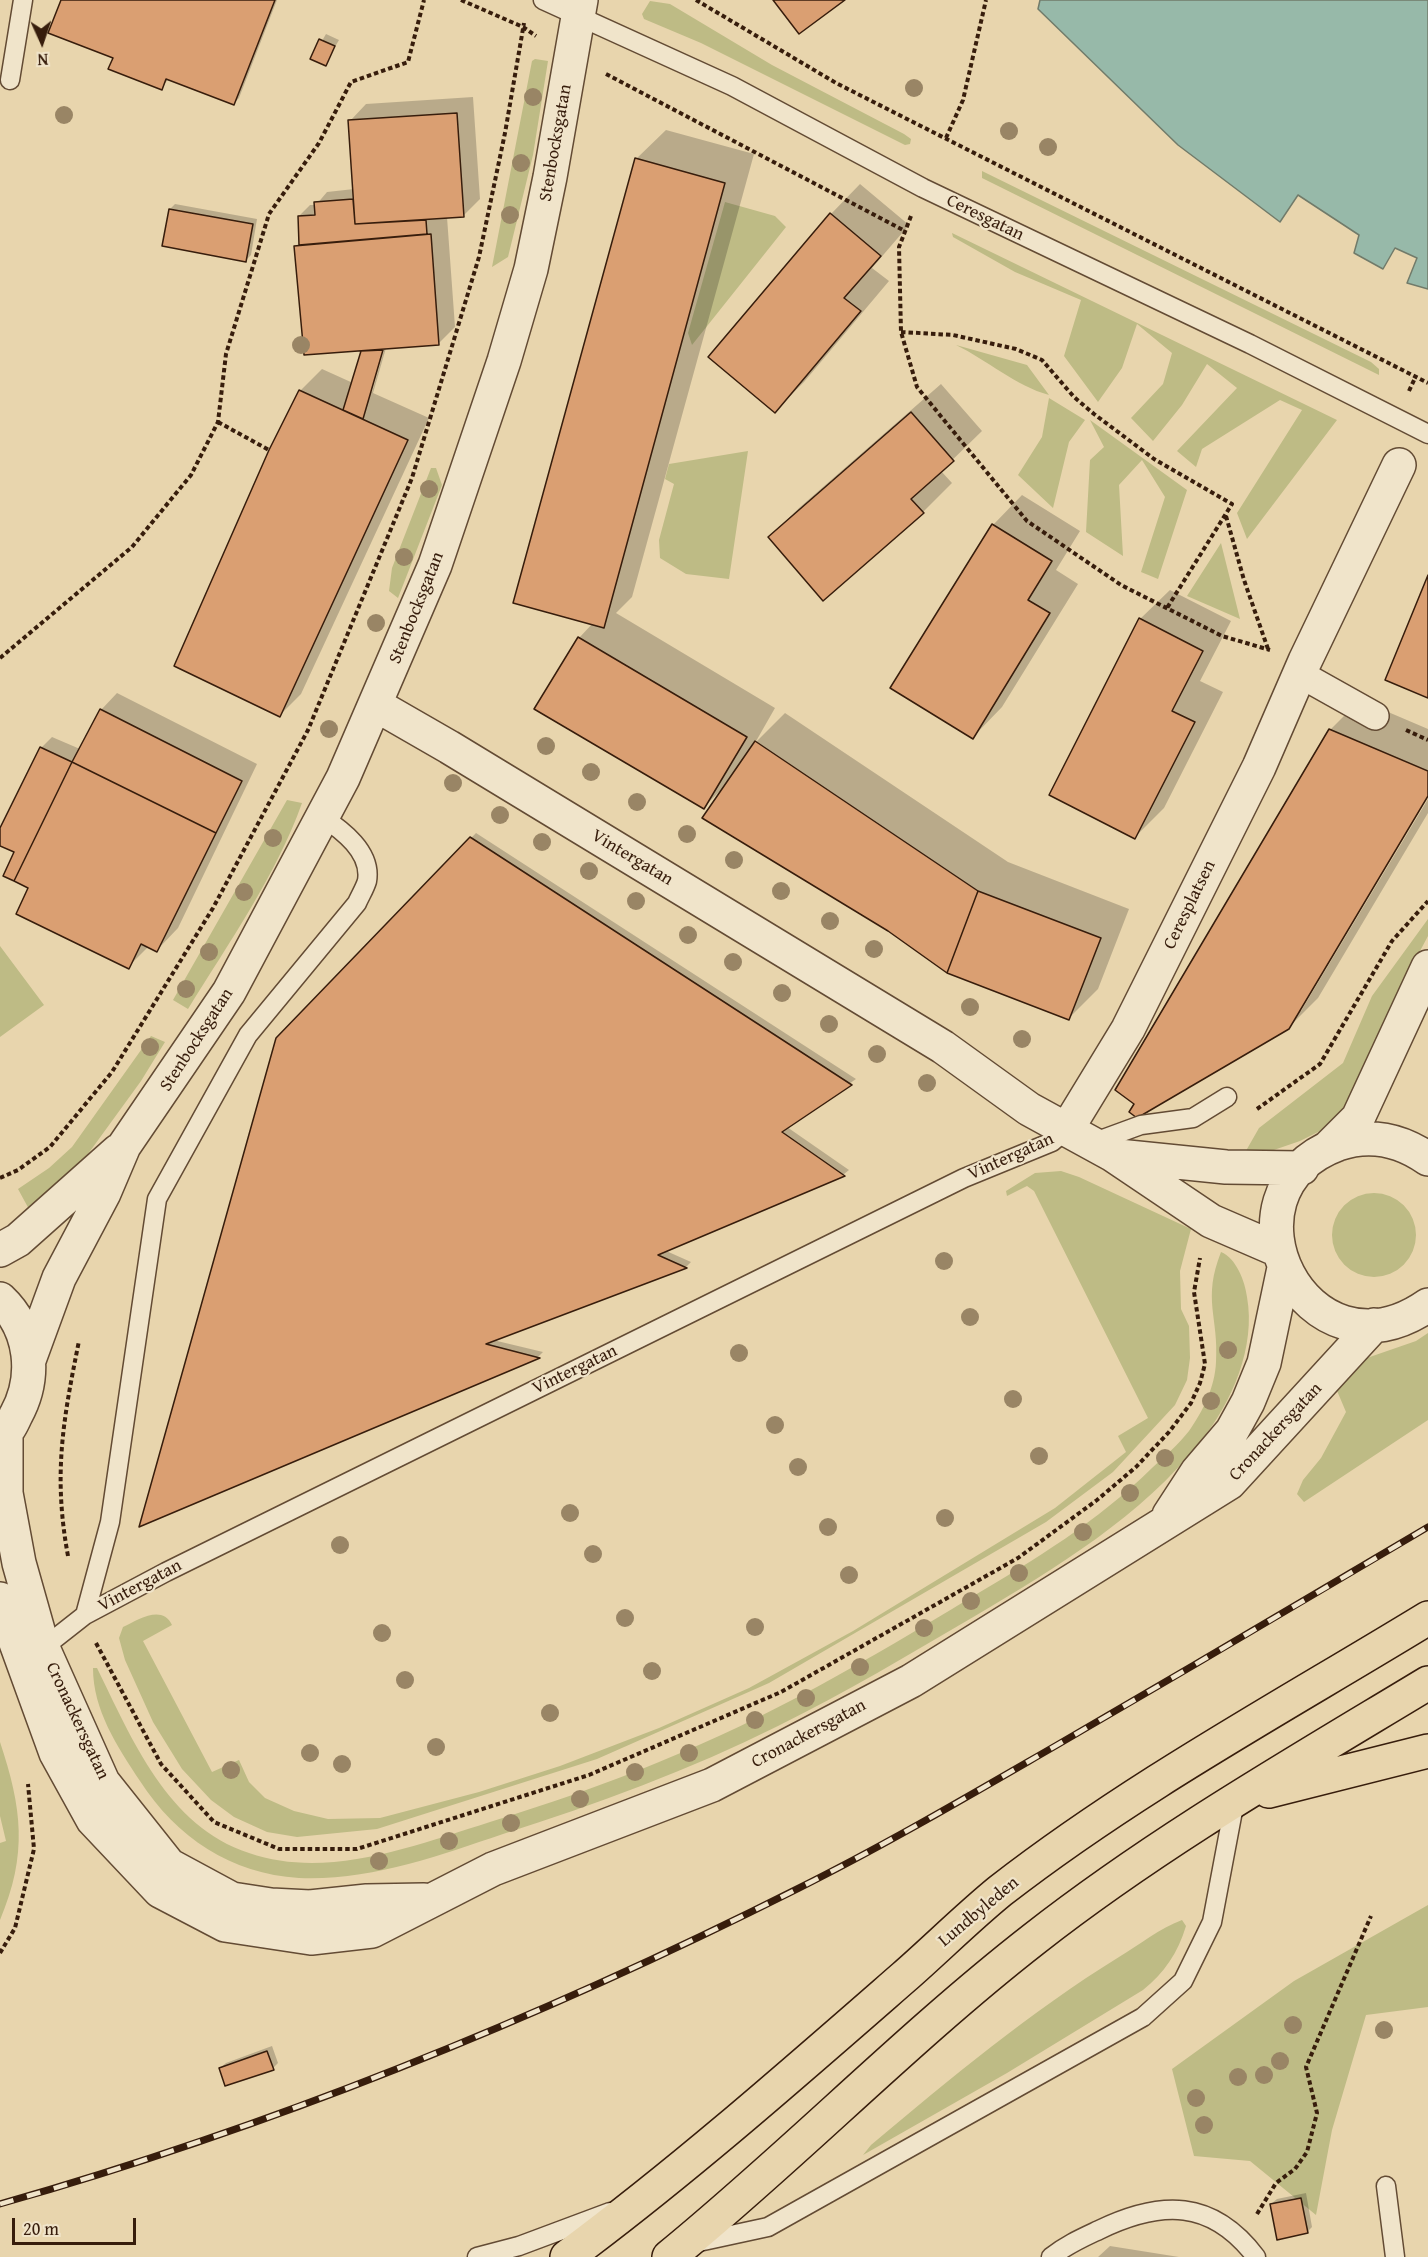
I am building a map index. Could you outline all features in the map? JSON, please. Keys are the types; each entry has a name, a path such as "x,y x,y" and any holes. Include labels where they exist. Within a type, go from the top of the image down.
{"highway":[{"name":"Lundbyleden","path":"567,2257 646,2198 999,1892 1101,1819 1212,1746 1428,1618"},
{"path":"676,2251 1033,1940 1111,1881 1236,1799 1428,1683"},
{"path":"1236,1799 1428,1751"}],"street":[{"name":"Stenbocksgatan","path":"29,1359 59,1278 104,1193 124,1146 229,992 343,778 435,565 504,361 531,269 580,8"},
{"name":"Ceresplatsen","path":"1090,1143 1128,1029 1259,767 1302,667 1399,465"},
{"path":"1302,667 1376,716"},
{"name":"Vintergatan","path":"376,705 943,1047 1029,1109 1090,1143 1211,1221 1281,1259"},
{"name":"Cronackersgatan","path":"1164,1523 1197,1472 1232,1431 1248,1402 1264,1363 1281,1259 1278,1212 1287,1188 1302,1168 1328,1148 1358,1118 1428,967"},
{"name":"Cronackersgatan","path":"1328,1148 1364,1139 1382,1139 1401,1144 1428,1160"},
{"name":"Vintergatan","path":"1090,1143 1226,1167 1302,1168"},
{"name":"Stenbocksgatan","path":"0,1250 18,1240 124,1146"},
{"path":"1281,1259 1291,1283 1313,1307 1342,1321 1374,1325 1409,1317 1428,1305"},
{"path":"0,1299 22,1330 29,1359 24,1399 3,1435"},
{"name":"Cronackersgatan","path":"0,1599 103,1782 169,1865 232,1899 271,1905 310,1907 367,1901 431,1900 493,1869 588,1835 723,1780 911,1681 1229,1483 1374,1325"},
{"name":"Cronackersgatan","path":"3,1435 6,1493 19,1563 30,1649"}],"lane":[{"path":"10,80 23,0"},
{"name":"Ceresgatan","path":"543,0 580,8 923,188 1250,344 1428,434"},
{"path":"85,1615 110,1522 157,1199 248,1035 357,903 367,881 365,860 345,833 321,816"},
{"path":"1090,1143 1141,1125 1193,1118 1227,1097"},
{"name":"Vintergatan","path":"30,1649 85,1615 215,1547 964,1178 1052,1142 1090,1143"},
{"path":"676,2251 768,2227 1143,2017 1183,1981 1212,1922 1236,1799"},
{"path":"1386,2186 1395,2257"},
{"path":"477,2257 519,2246 646,2198"},
{"path":"1051,2257 1062,2248 1116,2222 1146,2212 1176,2209 1197,2212 1217,2221 1241,2238 1256,2257"}],"path":[{"path":"0,658 132,547 191,475 218,423 226,354 268,214 319,143 351,82 408,62 424,0"},
{"path":"461,0 523,27 571,59 593,67 905,231"},
{"path":"696,0 836,83 1428,383"},
{"path":"946,138 963,100 986,0"},
{"path":"0,1178 18,1170 50,1147 112,1071 213,908 308,730 415,467 479,257 505,133 521,41"},
{"path":"923,188 899,247 901,332 917,387 1028,520 1121,585 1222,636 1268,650 1302,667"},
{"path":"901,332 953,335 1016,349 1042,360 1074,397 1094,414 1154,459 1232,504 1167,608"},
{"path":"218,423 269,450"},
{"path":"1225,516 1268,650"},
{"path":"1254,1111 1320,1064 1392,941 1428,901"},
{"path":"81,1333 63,1423 59,1486 72,1577 100,1651 161,1764 214,1822 279,1849 357,1849 589,1775 781,1692 1018,1558 1097,1500 1136,1467 1169,1432 1191,1403 1200,1383 1205,1364 1194,1292 1197,1270 1211,1221"},
{"path":"0,1953 15,1928 34,1849 28,1784 24,1774"},
{"path":"1241,2238 1276,2182 1295,2169 1307,2152 1317,2113 1306,2067 1371,1916"}],"shaded area":[{"path":"1040,0 1428,0 1428,289 1407,283 1417,258 1395,248 1383,269 1354,253 1359,235 1298,195 1280,222 1178,145 1038,9"},
{"path":"650,1 670,4 772,65 904,134 911,139 910,144 905,145 701,43 644,19 642,14"},
{"path":"535,59 548,61 533,155 508,257 492,267 532,61"},
{"path":"982,171 1371,362 1379,369 1379,375 982,178"},
{"path":"725,202 775,216 786,227 692,345 688,333"},
{"path":"952,233 1337,420 1247,539 1237,513 1302,410 1280,400 1202,449 1196,467 1177,451 1237,388 1207,364 1182,405 1153,441 1131,418 1163,384 1172,353 1137,324 1122,368 1098,402 1064,356 1081,300 1015,272 953,237"},
{"path":"956,345 1027,365 1049,395 1025,386"},
{"path":"1049,398 1085,420 1069,442 1053,508 1018,475 1042,437"},
{"path":"1090,420 1187,490 1158,579 1141,572 1165,497 1142,460 1119,485 1123,556 1086,532 1090,460 1104,447"},
{"path":"748,451 729,579 686,574 660,558 659,540 674,484 665,479 669,464"},
{"path":"431,468 436,468 442,485 398,598 389,591 392,568"},
{"path":"1221,543 1240,619 1187,596"},
{"path":"287,800 302,803 279,857 250,909 188,1009 173,1000"},
{"path":"1428,919 1428,936 1405,979 1353,1098 1324,1129 1300,1141 1268,1152 1243,1156 1259,1128 1343,1063 1372,996"},
{"path":"0,946 44,1005 0,1037"},
{"path":"151,1036 165,1042 141,1081 80,1165 30,1211 18,1189 49,1168 72,1147"},
{"path":"1061,1171 1079,1177 1191,1229 1180,1271 1181,1309 1189,1326 1190,1358 1187,1380 1175,1405 1113,1472 1046,1522 769,1683 597,1759 377,1829 297,1837 267,1832 234,1817 211,1800 182,1769 153,1722 125,1660 119,1638 123,1627 142,1618 162,1615 172,1625 143,1641 212,1772 239,1760 249,1782 265,1798 294,1811 328,1819 380,1818 479,1792 560,1766 659,1728 749,1688 853,1631 1055,1508 1126,1452 1118,1436 1148,1418 1034,1191 1027,1186 1007,1196 1006,1191 1035,1173"},
{"path":"1374,1193 1390,1196 1404,1205 1413,1219 1416,1235 1413,1251 1404,1265 1390,1274 1374,1277 1358,1274 1344,1265 1335,1251 1332,1235 1335,1219 1344,1205 1358,1196"},
{"path":"1221,1252 1235,1265 1246,1291 1249,1316 1245,1354 1232,1391 1212,1426 1178,1468 1152,1493 1096,1539 975,1616 803,1713 677,1772 573,1811 454,1851 377,1871 325,1878 299,1878 251,1869 228,1860 188,1835 154,1801 115,1741 102,1713 94,1683 93,1668 97,1668 124,1723 155,1777 196,1823 220,1840 249,1853 279,1860 309,1863 370,1857 431,1841 554,1801 659,1762 779,1707 895,1643 1042,1554 1088,1523 1131,1487 1185,1436 1207,1398 1216,1362 1212,1296 1215,1269"},
{"path":"1428,1333 1428,1420 1304,1502 1297,1494 1303,1480 1321,1458 1346,1412 1335,1386 1364,1359 1416,1341"},
{"path":"0,1742 13,1788 19,1831 15,1874 0,1920 0,1843 6,1841 0,1816"},
{"path":"1428,1905 1428,2007 1366,2015 1332,2130 1316,2215 1250,2161 1194,2156 1172,2069 1294,1981"},
{"path":"1182,1920 1186,1926 1174,1954 1164,1969 1143,1990 1007,2073 863,2155 871,2145 931,2095 1054,2000 1166,1927"}],"building":[{"path":"61,0 275,0 234,105 166,79 162,90 108,69 113,58 48,33"},
{"path":"773,0 845,0 799,34"},
{"path":"319,39 335,46 326,66 310,59"},
{"path":"457,113 464,217 355,224 348,120"},
{"path":"635,158 725,183 604,628 513,603"},
{"path":"353,199 355,224 426,220 427,234 299,245 298,216 315,215 314,202"},
{"path":"169,209 253,224 246,262 162,246"},
{"path":"830,213 881,256 844,298 861,311 775,413 708,357"},
{"path":"431,234 439,345 304,355 294,246"},
{"path":"383,350 363,419 343,410 361,351"},
{"path":"299,390 408,440 280,717 174,666 269,450"},
{"path":"911,412 954,461 911,499 924,513 823,601 768,537"},
{"path":"992,524 1052,561 1028,600 1050,613 973,739 890,688"},
{"path":"1428,575 1428,698 1385,680"},
{"path":"1139,618 1203,651 1172,711 1195,722 1135,839 1049,795"},
{"path":"578,637 747,737 704,809 534,709"},
{"path":"100,709 242,781 216,833 72,762"},
{"path":"1329,729 1428,771 1428,796 1289,1029 1137,1118 1129,1112 1134,1104 1115,1090"},
{"path":"755,741 978,891 947,973 888,931 702,818"},
{"path":"40,747 72,762 14,881 3,876 14,852 0,846 0,828"},
{"path":"72,762 216,833 157,952 141,944 129,969 16,914 28,888 14,881"},
{"path":"470,837 852,1085 782,1132 845,1176 658,1255 687,1268 486,1344 540,1358 139,1527 276,1038"},
{"path":"978,891 1101,938 1069,1020 947,973"},
{"path":"267,2051 274,2070 225,2086 219,2068"},
{"path":"1301,2198 1308,2233 1277,2240 1270,2204"}],"railway":[{"path":"0,2204 205,2140 407,2065 507,2024 703,1935 832,1871 929,1818 1428,1527"}]}
